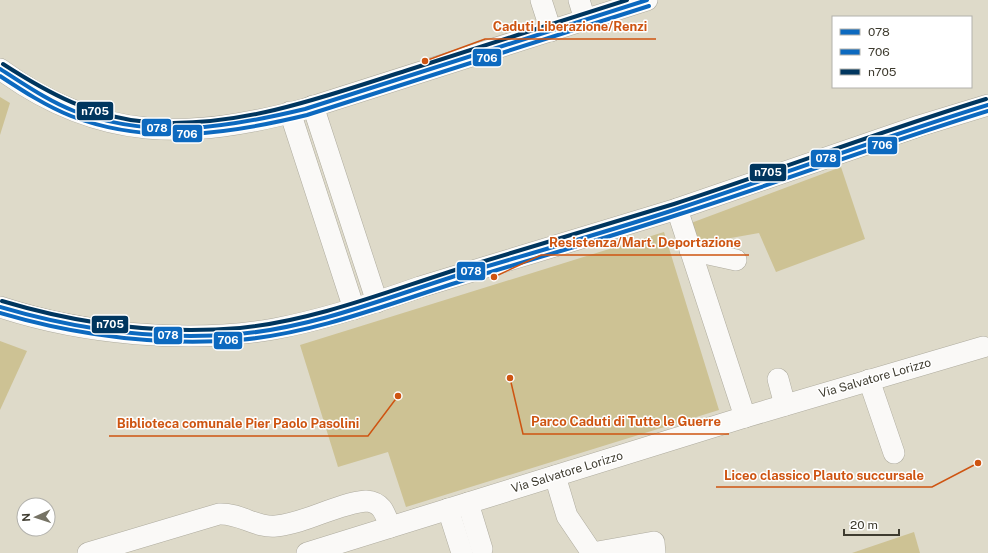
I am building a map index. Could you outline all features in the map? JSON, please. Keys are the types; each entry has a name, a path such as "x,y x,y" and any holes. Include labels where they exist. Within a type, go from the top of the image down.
{"street":[{"path":"541,0 551,31"},
{"path":"579,0 585,20"},
{"path":"0,69 41,96 74,112 132,126 167,130 202,129 259,120 313,106 646,0"},
{"path":"0,307 35,318 72,325 145,334 224,334 272,329 354,309 420,287 677,209 923,125 988,105"},
{"path":"313,106 377,302"},
{"path":"290,112 354,309"},
{"path":"677,209 745,417"},
{"path":"690,250 736,260"},
{"name":"Via Salvatore Lorizzo","path":"307,553 785,404 983,347"},
{"path":"778,379 785,404"},
{"path":"869,380 894,453"},
{"path":"555,476 567,516 592,553 654,542 655,553"},
{"path":"88,553 219,514 234,514 260,524 274,526 288,524 366,501 372,501 380,505 390,527"},
{"path":"468,503 482,549"},
{"path":"448,509 462,553"}],"shaded area":[{"path":"0,97 10,103 0,135"},
{"path":"841,167 865,239 776,272 759,233 697,244 691,223"},
{"path":"664,232 719,410 406,507 388,452 338,467 300,345"},
{"path":"0,341 27,351 0,410"},
{"path":"914,532 920,553 852,553"}],"transit line":[{"name":"n705","path":"3,64 54,94 90,110 128,120 148,122 182,123 215,121 280,109 312,100 627,0"},
{"name":"078","path":"0,69 36,92 55,102 74,111 103,120 132,126 161,128 218,126 276,116 305,109 647,0"},
{"name":"706","path":"0,76 53,108 71,116 100,125 130,131 159,134 219,132 278,122 307,115 649,6"},
{"name":"n705","path":"2,301 60,316 120,326 150,329 210,330 269,324 356,303 468,266 674,204 986,99"},
{"name":"078","path":"0,307 59,322 118,332 148,335 209,336 239,334 298,325 355,309 468,272 654,216 988,105"},
{"name":"706","path":"0,313 59,328 89,333 178,342 239,340 298,331 355,316 468,279 654,222 988,111"}],"place":[{"name":"Caduti Liberazione/Renzi","path":"425,61"},
{"name":"Resistenza/Mart. Deportazione","path":"494,277"},
{"name":"Parco Caduti di Tutte le Guerre","path":"510,378"},
{"name":"Biblioteca comunale Pier Paolo Pasolini","path":"398,396"},
{"name":"Liceo classico Plauto succursale","path":"978,463"}]}
